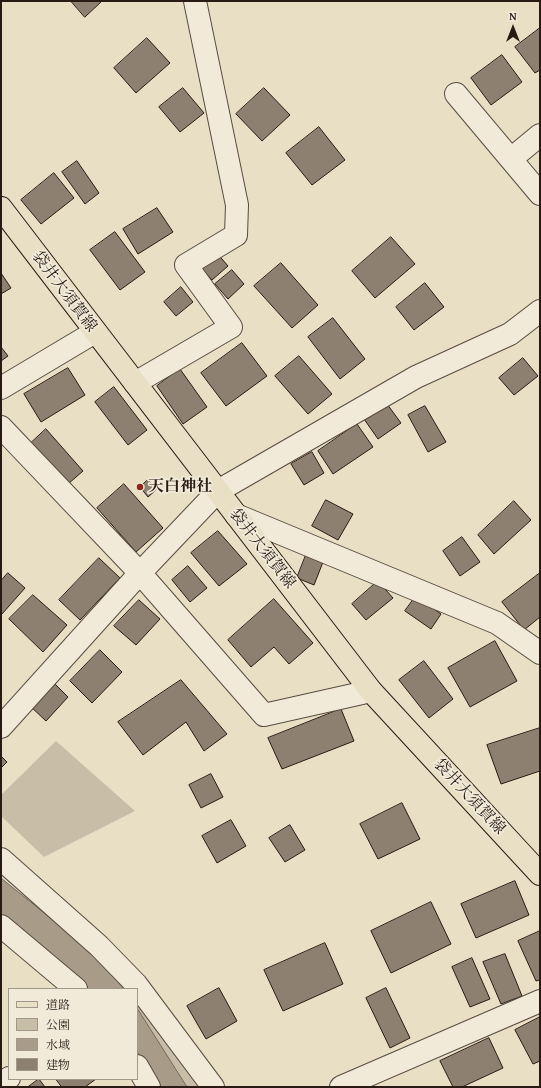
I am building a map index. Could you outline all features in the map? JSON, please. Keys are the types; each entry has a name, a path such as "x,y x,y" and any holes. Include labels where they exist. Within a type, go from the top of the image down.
{"main road":[{"name":"袋井大須賀線","path":"1,208 371,691 540,874"}],"street":[{"path":"134,383 230,327 186,265 236,235 237,205 195,1"},
{"path":"456,94 540,194"},
{"path":"511,159 540,135"},
{"path":"1,727 140,573 218,491 416,377 510,334 540,311"},
{"path":"1,388 95,332"},
{"path":"1,427 140,573 264,715 371,691"},
{"path":"236,515 497,623 540,653"},
{"path":"1,859 99,946 136,984 213,1087"},
{"path":"1,926 73,988"},
{"path":"341,1087 540,1001"},
{"path":"138,1068 149,1087"}],"green space":[{"path":"56,741 135,811 44,857 1,816 1,795"},
{"path":"138,991 211,1087 149,1087 138,1070"}],"water":[{"path":"1,878 90,950 123,988 83,988 1,915"},
{"path":"138,1010 187,1087 158,1087 138,1053"}],"building":[{"path":"71,1 102,1 85,17"},
{"path":"540,28 540,70 535,73 515,47"},
{"path":"147,38 170,63 136,93 114,68"},
{"path":"502,55 522,82 491,105 471,78"},
{"path":"183,88 204,113 180,132 159,107"},
{"path":"264,88 290,115 262,141 236,114"},
{"path":"319,127 345,160 312,185 286,153"},
{"path":"77,161 99,193 85,204 62,172"},
{"path":"54,173 74,198 41,224 21,200"},
{"path":"157,208 173,232 138,254 123,229"},
{"path":"115,232 145,272 120,290 90,250"},
{"path":"391,237 415,264 375,298 352,271"},
{"path":"216,252 228,266 212,280 199,266"},
{"path":"281,263 318,305 292,328 254,286"},
{"path":"232,270 244,284 228,299 215,284"},
{"path":"1,273 11,288 1,294"},
{"path":"425,283 444,307 414,330 396,307"},
{"path":"181,287 193,302 176,316 164,302"},
{"path":"333,318 365,359 340,379 308,337"},
{"path":"242,343 267,376 226,406 201,373"},
{"path":"1,347 8,356 1,361"},
{"path":"299,356 332,394 308,414 275,376"},
{"path":"523,358 538,376 514,395 499,378"},
{"path":"68,368 85,395 41,422 24,394"},
{"path":"180,369 207,407 183,424 157,386"},
{"path":"114,387 147,430 128,445 95,402"},
{"path":"387,404 401,423 378,439 364,419"},
{"path":"425,406 446,442 428,452 408,415"},
{"path":"357,424 373,447 333,474 318,451"},
{"path":"46,429 83,471 68,484 31,443"},
{"path":"312,452 324,473 304,485 291,464"},
{"path":"148,480 157,489 148,497 140,487"},
{"path":"124,484 163,528 136,552 97,508"},
{"path":"326,500 353,514 338,540 312,526"},
{"path":"514,501 531,520 494,554 478,535"},
{"path":"218,531 247,564 219,586 191,553"},
{"path":"462,537 480,562 460,576 443,551"},
{"path":"306,555 323,562 314,585 297,578"},
{"path":"99,558 120,578 80,620 59,600"},
{"path":"188,566 207,588 190,602 172,580"},
{"path":"8,573 25,588 2,614 1,581"},
{"path":"540,573 540,617 524,630 502,602"},
{"path":"378,581 393,598 366,620 352,604"},
{"path":"33,595 67,625 43,652 9,619"},
{"path":"416,596 441,614 431,629 405,611"},
{"path":"274,599 313,643 289,664 274,647 251,667 228,640"},
{"path":"139,600 160,619 136,645 114,626"},
{"path":"495,641 517,681 470,707 448,668"},
{"path":"100,650 122,672 92,703 70,681"},
{"path":"424,661 453,699 429,718 399,680"},
{"path":"181,680 227,734 204,751 186,722 143,755 118,722"},
{"path":"52,681 68,697 46,721 29,705"},
{"path":"341,709 354,741 282,769 268,738"},
{"path":"540,728 540,771 501,784 487,745"},
{"path":"1,756 7,762 1,768"},
{"path":"211,774 223,797 201,808 189,785"},
{"path":"402,803 420,839 378,859 360,824"},
{"path":"231,820 246,846 217,863 202,836"},
{"path":"290,825 305,850 285,862 269,838"},
{"path":"515,881 529,915 476,938 461,904"},
{"path":"431,902 451,944 391,973 371,931"},
{"path":"540,931 540,980 536,981 518,941"},
{"path":"325,943 343,984 283,1011 264,970"},
{"path":"505,954 522,996 501,1004 483,962"},
{"path":"472,958 490,999 470,1007 452,967"},
{"path":"219,988 237,1021 206,1039 187,1006"},
{"path":"386,988 410,1038 390,1048 366,998"},
{"path":"540,1017 540,1061 533,1064 515,1030"},
{"path":"489,1038 503,1068 462,1087 453,1087 440,1061"},
{"path":"40,1080 45,1087 28,1087"},
{"path":"57,1080 95,1080 85,1087 62,1087"}],"place":[{"name":"天白神社","path":"140,487"}]}
